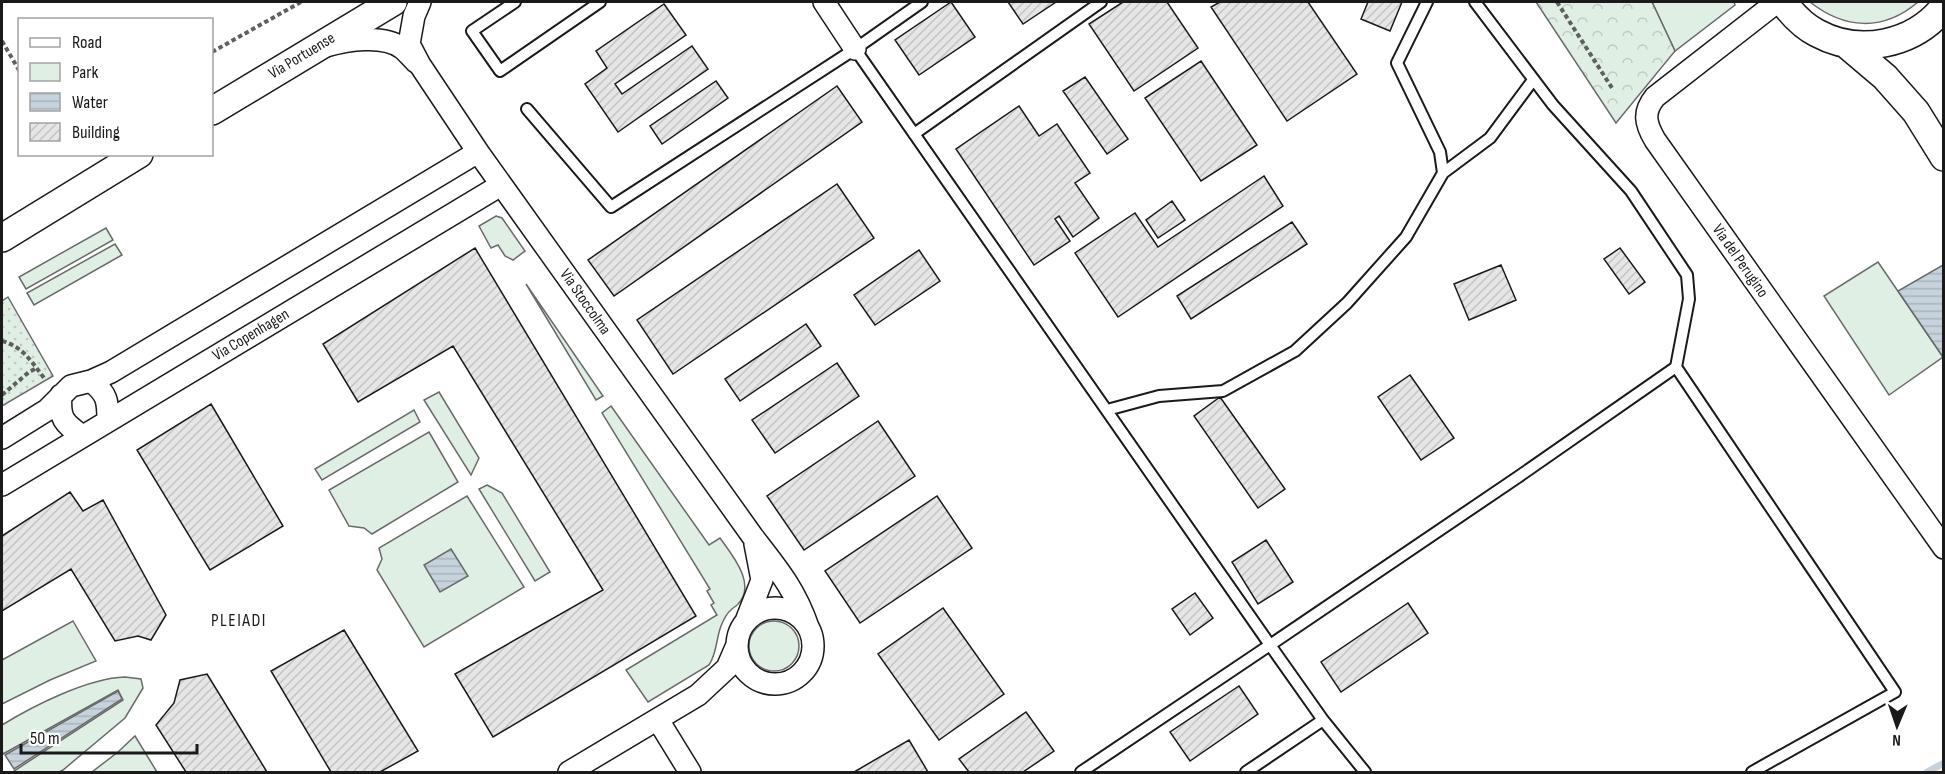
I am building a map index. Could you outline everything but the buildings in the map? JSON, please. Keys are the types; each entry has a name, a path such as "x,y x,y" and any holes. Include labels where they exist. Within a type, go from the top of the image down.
{"street":[{"name":"Via Portuense","path":"213,110 393,2"},
{"name":"Via Stoccolma","path":"420,2 414,16 409,44 420,65 501,185 789,584 800,603 808,627"},
{"path":"824,2 855,50"},
{"name":"Via del Perugino","path":"1777,2 1655,97 1645,113 1646,123 1659,147 1944,548"},
{"path":"1783,2 1796,18 1816,33 1846,44 1878,45 1909,36 1935,18 1944,7"},
{"name":"Via Stoccolma","path":"314,49 353,41 375,40 402,47 420,65"},
{"path":"1846,44 1885,77 1916,112 1944,157"},
{"path":"2,438 47,410 71,386 91,381 111,372 478,152"},
{"path":"2,238 136,156"},
{"name":"Via Copenhagen","path":"2,485 501,185"},
{"path":"91,381 102,390 108,403 108,421"},
{"path":"61,395 60,411 66,424 82,436"},
{"name":"Via Stoccolma","path":"746,621 762,580 753,537"},
{"path":"569,772 698,695 727,668 737,645 739,632 755,613 778,608 800,617 808,627 813,650 810,662 793,679 769,684 757,680 748,673 742,665 737,645"},
{"path":"698,695 735,683 757,680"},
{"path":"658,720 690,772"}],"lane":[{"path":"515,2 472,31 500,71 600,2"},
{"path":"527,109 610,207 855,50 921,2"},
{"path":"914,135 1101,2"},
{"path":"1427,2 1397,63 1440,152 1443,173"},
{"path":"1081,772 1518,477 1676,366 1689,299 1687,275 1631,191 1533,80 1475,2"},
{"path":"855,50 1270,645 1323,720 1365,772"},
{"path":"1107,410 1159,396 1223,391 1295,351 1347,303 1406,237 1443,173 1490,138 1533,80"},
{"path":"1676,366 1895,692 1752,772"},
{"path":"1246,772 1323,720"}],"path":[{"path":"213,51 301,2"},
{"path":"1557,2 1612,88"},
{"path":"2,41 18,69"},
{"path":"2,341 15,345 44,378"},
{"path":"2,395 37,368"}],"green space":[{"path":"1536,2 1652,2 1675,51 1616,123"},
{"path":"1652,2 1734,2 1735,5 1675,51"},
{"path":"1810,2 1918,2 1905,12 1891,18 1864,23 1836,18"},
{"path":"496,216 502,218 525,251 513,260 505,256 498,245 491,248 479,226"},
{"path":"106,228 113,240 26,289 19,277"},
{"path":"115,244 122,255 34,305 27,293"},
{"path":"1878,262 1943,357 1889,395 1824,296"},
{"path":"526,284 603,396 596,400"},
{"path":"8,297 53,376 2,406 2,301"},
{"path":"439,392 479,458 471,475 424,400"},
{"path":"611,406 709,545 720,538 736,561 744,579 743,596 723,622 714,656 709,665 648,702 626,670 717,615 711,605 714,603 707,591 710,589 602,413"},
{"path":"414,410 420,422 322,480 315,469"},
{"path":"429,432 458,482 372,534 364,528 349,526 329,490"},
{"path":"487,485 502,493 550,572 535,581 479,489"},
{"path":"467,496 524,587 424,647 377,570 382,559 379,548"},
{"path":"73,621 96,661 50,680 2,704 2,660"},
{"path":"774,621 792,628 799,646 792,664 774,671 756,664 749,646 756,628"},
{"path":"125,677 141,679 143,688 125,718 59,772 14,771 123,700 118,690 3,754 2,725 45,702 78,688 95,682"},
{"path":"135,736 157,772 92,772 118,752"}],"water":[{"path":"1943,265 1943,357 1898,291"},
{"path":"451,549 468,576 440,592 424,565"},
{"path":"118,691 122,699 14,769 5,755"}],"waterway":[{"path":"1927,772 1944,763"}],"district":[{"name":"PLEIADI","path":"239,620"}]}
